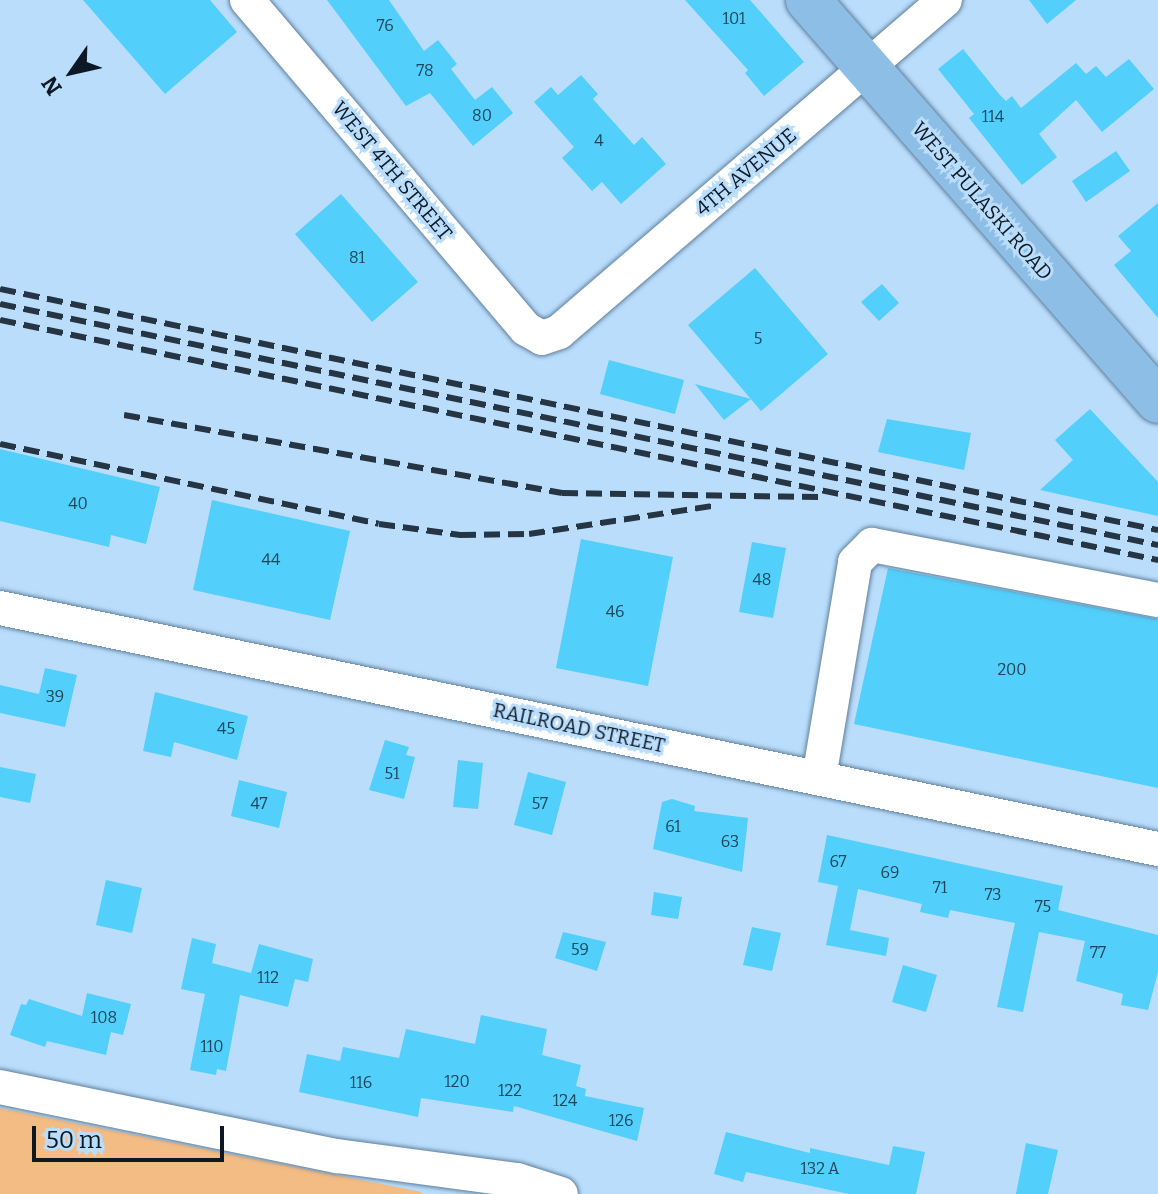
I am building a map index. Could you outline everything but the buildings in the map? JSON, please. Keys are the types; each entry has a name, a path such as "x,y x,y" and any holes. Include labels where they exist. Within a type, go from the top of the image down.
{"main road":[{"name":"WEST PULASKI ROAD","path":"808,0 1158,401"}],"street":[{"name":"WEST 4TH STREET","path":"247,0 526,329 542,338"},
{"name":"4TH AVENUE","path":"542,338 559,332 945,0"},
{"path":"819,778 855,562 872,545 1158,600"},
{"name":"RAILROAD STREET","path":"0,608 1158,849"},
{"path":"0,1087 337,1156 517,1180 561,1194"}],"shaded area":[{"path":"0,1108 422,1192 0,1194"}],"railway":[{"path":"0,289 1158,530"},
{"path":"0,304 1158,545"},
{"path":"0,320 1158,560"},
{"path":"124,415 562,493 819,497"},
{"path":"0,444 379,524 460,535 529,534 718,505"}]}
